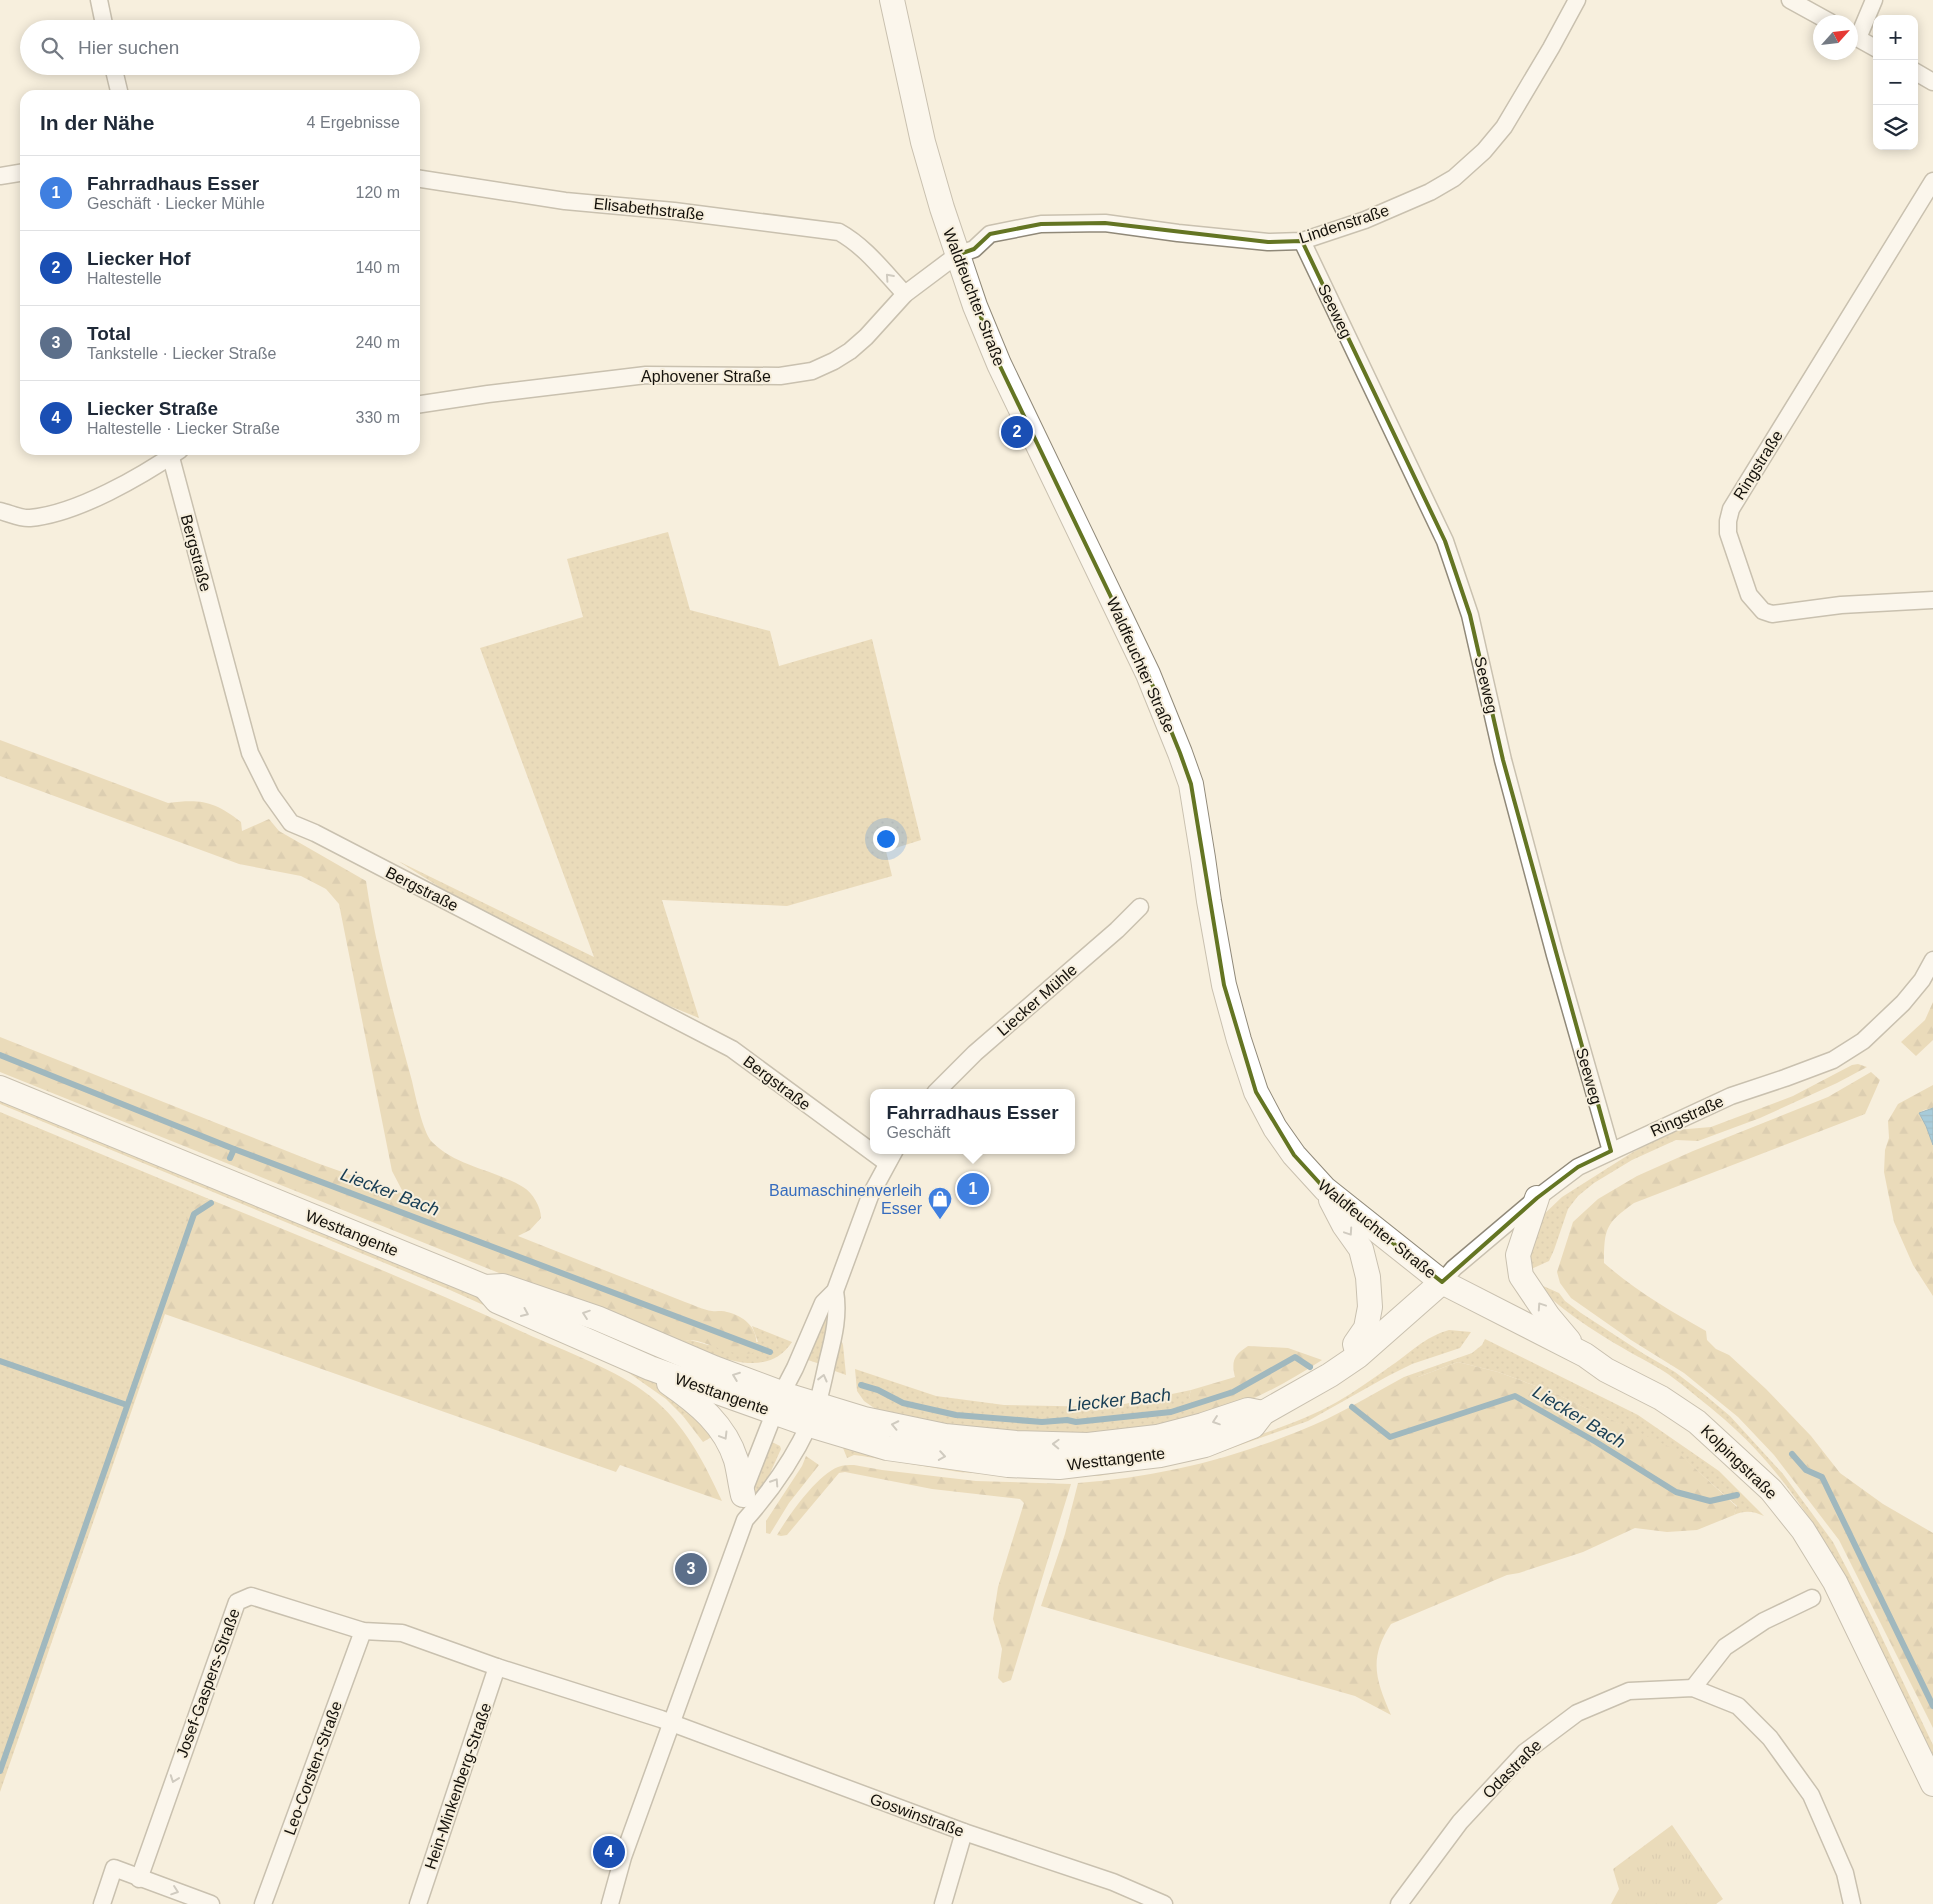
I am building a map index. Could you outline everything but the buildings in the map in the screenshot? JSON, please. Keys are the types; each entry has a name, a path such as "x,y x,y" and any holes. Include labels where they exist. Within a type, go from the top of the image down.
{"main road":[{"name":"Waldfeuchter Straße","path":"892,0 923,142 957,255 999,364 1148,674 1191,784 1224,985 1238,1040 1256,1092 1275,1128 1294,1155 1325,1189 1442,1282"},
{"name":"Westtangente","path":"0,1088 485,1287 497,1301 650,1368 778,1403"},
{"path":"1325,1189 1344,1225 1361,1249 1368,1277 1370,1307 1366,1328 1355,1344 1358,1356"},
{"path":"1538,1198 1518,1255 1521,1276 1548,1316 1572,1344 1585,1355"},
{"path":"485,1287 503,1286 597,1318 714,1368 778,1403 813,1415 864,1419 945,1436 1016,1443 1088,1445 1157,1437 1203,1425 1248,1410 1263,1413 1330,1375 1358,1356 1442,1282"},
{"name":"Kolpingstraße","path":"1442,1282 1585,1355 1606,1370 1661,1398 1697,1422 1772,1490 1803,1530 1834,1582 1933,1784"},
{"path":"650,1368 690,1397 709,1415 721,1430 730,1445 736,1461 742,1495"}],"street":[{"path":"99,0 103,20"},
{"name":"Lindenstraße","path":"957,255 974,249 990,234 1041,224 1105,223 1268,242 1302,241 1380,214 1430,192 1454,178 1484,151 1504,127 1577,0"},
{"path":"1790,0 1817,15"},
{"path":"1858,29 1874,0"},
{"path":"1858,38 1873,47"},
{"path":"1918,73 1933,82"},
{"path":"115,75 119,90"},
{"path":"0,176 20,173"},
{"name":"Elisabethstraße","path":"420,179 565,200 674,211 839,232 854,240 905,294"},
{"name":"Ringstraße","path":"1933,181 1731,509 1728,521 1728,532 1749,595 1763,611 1772,614 1783,614 1841,605 1933,600"},
{"name":"Seeweg","path":"1302,241 1445,541 1470,615 1506,769 1555,955 1610,1151"},
{"name":"Aphovener Straße","path":"420,404 646,375 780,376 812,371 850,351 866,337 905,294 957,255"},
{"path":"0,511 28,519 62,512 120,487 168,455"},
{"name":"Bergstraße","path":"174,455 250,753 272,795 291,823 315,833 732,1049 870,1143"},
{"name":"Liecker Mühle","path":"939,1089 975,1053 1117,930 1140,907"},
{"name":"Ringstraße","path":"1442,1282 1454,1268 1578,1167 1731,1096 1833,1060 1863,1041 1903,1003 1922,980 1933,960"},
{"path":"745,1520 742,1495 778,1403 823,1303 835,1291 870,1196 891,1157"},
{"path":"610,1904 619,1868 745,1520 763,1500 798,1446 813,1415 837,1316 838,1307 835,1291"},
{"name":"Josef-Gaspers-Straße","path":"139,1879 237,1602 251,1596 363,1631 402,1633 497,1667 672,1723"},
{"path":"1693,1688 1725,1647 1764,1621 1812,1598"},
{"name":"Leo-Corsten-Straße","path":"264,1904 363,1631"},
{"name":"Hein-Minkenberg-Straße","path":"418,1904 497,1667"},
{"name":"Odastraße","path":"1399,1904 1460,1822 1525,1752 1577,1713 1629,1692 1693,1688 1738,1706 1770,1738 1811,1795 1845,1873 1852,1904"},
{"name":"Goswinstraße","path":"672,1723 964,1832 1113,1882 1164,1904"},
{"path":"943,1904 964,1832"},
{"path":"102,1904 114,1868 139,1879 211,1904"}],"highlighted area":[{"path":"1105,223 1268,242 1302,241 1445,541 1470,615 1503,760 1611,1151 1578,1167 1537,1198 1442,1282 1325,1189 1294,1155 1256,1092 1224,985 1191,784 1180,753 1148,674 999,364 957,255 974,249 990,234 1041,224"}],"green space":[{"path":"668,532 690,610 770,631 779,666 872,639 921,840 886,851 892,876 787,906 662,900 699,1018 584,971 494,921 398,861 594,957 480,648 583,617 567,559"},
{"path":"0,740 168,803 190,801 215,806 241,822 242,831 269,819 279,831 366,881 380,957 392,1007 420,1113 432,1142 453,1157 512,1181 530,1193 538,1205 541,1218 530,1230 518,1236 702,1309 725,1311 741,1317 754,1331 756,1338 755,1352 739,1354 699,1341 679,1342 504,1275 0,1072 0,1037 317,1163 404,1194 392,1171 339,904 326,889 301,876 239,864 0,776"},
{"path":"1933,1002 1933,1040 1916,1056 1901,1042 1925,1020"},
{"path":"1858,1064 1867,1067 1837,1083 1760,1118 1698,1141 1676,1140 1676,1130 1711,1127 1793,1096 1852,1065"},
{"path":"1871,1072 1880,1080 1865,1114 1634,1203 1618,1216 1609,1227 1606,1234 1604,1263 1653,1300 1706,1331 1707,1340 1716,1349 1729,1355 1766,1389 1811,1436 1840,1473 1883,1504 1933,1533 1933,1728 1839,1540 1774,1455 1738,1417 1684,1373 1631,1340 1571,1298 1560,1283 1557,1272 1573,1222 1598,1199 1637,1176 1693,1151 1828,1097"},
{"path":"1933,1085 1933,1108 1919,1113 1933,1145 1933,1296 1913,1265 1894,1222 1884,1172 1885,1150 1889,1138 1888,1121 1898,1104"},
{"path":"0,1097 493,1302 630,1366 675,1394 691,1410 683,1416 666,1399 619,1366 450,1290 0,1104"},
{"path":"0,1112 209,1199 203,1201 159,1311 165,1314 0,1792"},
{"path":"1676,1130 1676,1140 1632,1160 1594,1183 1578,1196 1568,1209 1549,1261 1529,1270 1527,1264 1538,1220 1562,1197 1633,1152"},
{"path":"209,1199 447,1298 590,1361 622,1378 650,1396 673,1418 692,1444 722,1501 620,1465 616,1472 159,1312 189,1211"},
{"path":"1534,1282 1559,1293 1565,1301 1581,1313 1675,1372 1705,1395 1730,1416 1783,1474 1833,1542 1875,1623 1933,1745 1933,1758 1845,1578 1820,1535 1792,1494 1761,1455 1724,1419 1675,1379 1595,1331 1557,1303"},
{"path":"825,1309 829,1310 820,1364 808,1360"},
{"path":"752,1326 792,1342 781,1354 768,1361 754,1363 723,1358 679,1342 690,1340 708,1345 758,1342"},
{"path":"1449,1330 1471,1332 1460,1348 1412,1364 1308,1421 1218,1453 1180,1463 1098,1476 1015,1476 959,1472 854,1455 847,1458 843,1448 1241,1441 1290,1424 1326,1408 1396,1363 1424,1341"},
{"path":"840,1337 843,1345 846,1375 832,1370"},
{"path":"1485,1339 1638,1415 1719,1471 1764,1516 1749,1512 1734,1515 1737,1506 1674,1450 1552,1392 1498,1372 1458,1362 1418,1377 1404,1377 1472,1353 1482,1345"},
{"path":"1248,1346 1288,1348 1322,1360 1280,1385 1237,1406 1207,1417 1199,1412 1189,1397 1191,1390 1235,1377 1233,1367 1235,1359"},
{"path":"1458,1362 1498,1372 1552,1392 1674,1449 1737,1507 1734,1515 1697,1530 1667,1532 1635,1528 1583,1552 1519,1573 1507,1575 1391,1624 1379,1648 1377,1670 1381,1691 1391,1715 1355,1696 1041,1606 1065,1534 1078,1483 1142,1476 1174,1470 1236,1453 1297,1432 1327,1419 1404,1377 1418,1377"},
{"path":"855,1369 936,1396 1004,1405 1110,1407 1191,1390 1189,1397 1207,1417 1147,1430 1083,1435 979,1431 883,1414 864,1401 857,1391"},
{"path":"691,1410 715,1435 703,1442 683,1416"},
{"path":"770,1441 780,1446 781,1449 754,1509 748,1505"},
{"path":"806,1456 819,1465 789,1503 770,1534 766,1533 766,1521 802,1466"},
{"path":"854,1465 976,1481 1071,1484 1011,1680 1003,1683 998,1678 1002,1649 993,1619 998,1587 1024,1503 1020,1499 932,1489 845,1472 839,1473 787,1535 777,1535 796,1507 821,1478 838,1467"},
{"path":"1672,1825 1723,1899 1716,1904 1611,1904 1619,1889 1613,1869"}],"water":[{"path":"1933,1108 1933,1145 1919,1113"}],"waterway":[{"name":"Liecker Bach","path":"0,1055 234,1149 770,1352"},
{"path":"230,1158 234,1149"},
{"path":"0,1771 194,1214 211,1203"},
{"name":"Liecker Bach","path":"861,1385 878,1390 903,1403 956,1415 1042,1422 1067,1420 1076,1422 1171,1412 1233,1392 1295,1357 1310,1367"},
{"path":"0,1361 127,1405"},
{"name":"Liecker Bach","path":"1352,1407 1390,1437 1515,1396 1596,1442 1676,1492 1710,1501 1737,1495"},
{"name":"Liecker Bach","path":"1792,1454 1806,1470 1822,1477 1933,1706"}],"place":[{"name":"Liecker Hof","path":"1017,432"},
{"name":"Fahrradhaus Esser","path":"973,1189"},
{"name":"Baumaschinenverleih Esser","path":"940,1220"},
{"name":"Total","path":"691,1569"},
{"name":"Liecker Straße","path":"609,1852"}]}
